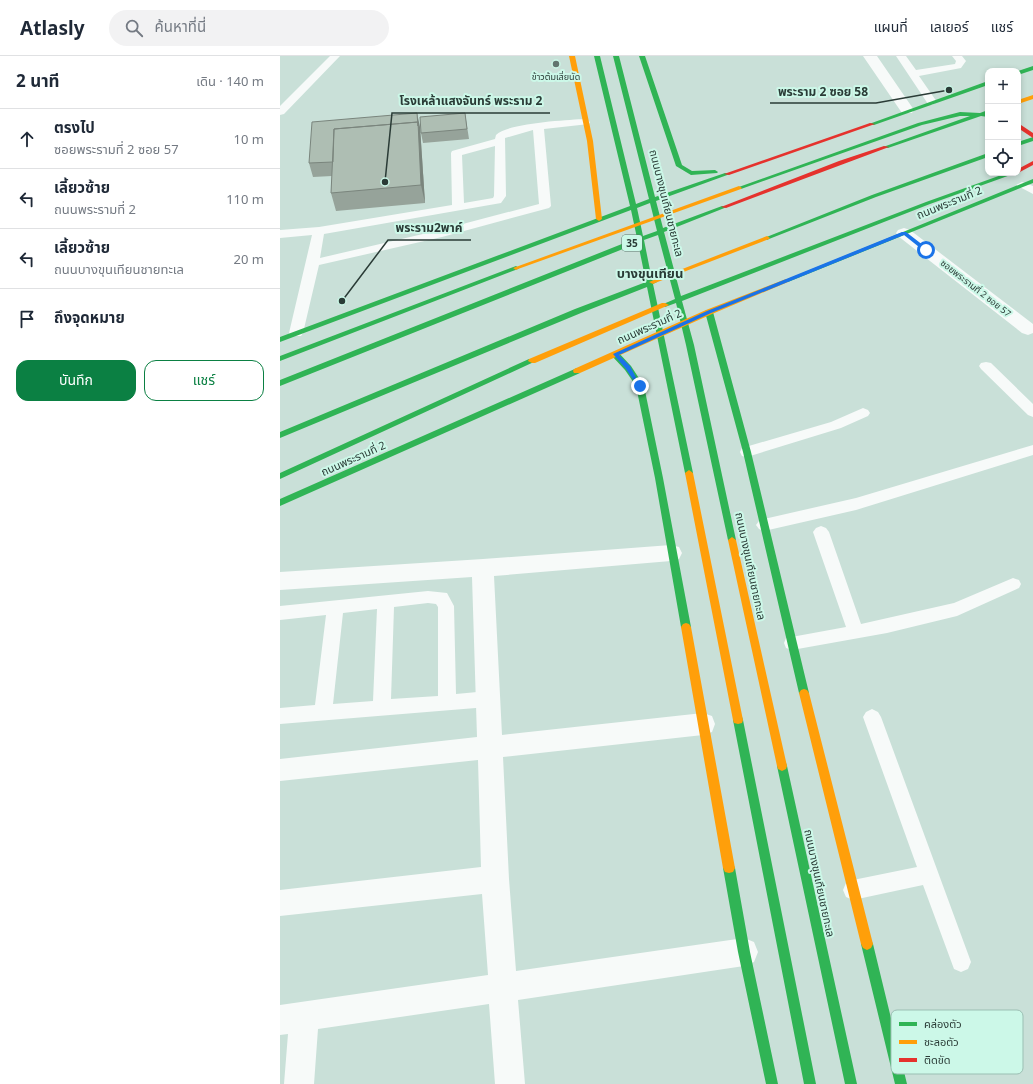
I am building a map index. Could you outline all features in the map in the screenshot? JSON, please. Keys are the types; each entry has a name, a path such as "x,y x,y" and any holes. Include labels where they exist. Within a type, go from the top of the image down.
{"main road":[{"path":"572,56 585,122 598,140 599,219"},
{"path":"597,56 631,194 661,334 810,1084"},
{"name":"ถนนบางขุนเทียนชายทะเล","path":"616,56 690,345 851,1084"},
{"path":"642,56 664,129 682,170 698,174 733,171"},
{"path":"1021,72 1033,68"},
{"path":"280,340 599,219 907,110 985,84"},
{"path":"1021,101 1033,97"},
{"name":"35","path":"280,383 546,276 833,165 985,113"},
{"path":"280,359 530,263 920,124 960,114 985,115"},
{"path":"1021,127 1033,137 1021,143"},
{"path":"598,140 645,132"},
{"path":"280,435 585,308 874,196 985,156"},
{"path":"1021,169 1033,163"},
{"path":"280,476 563,347 632,318 928,203 1005,176"},
{"name":"ถนนพระรามที่ 2","path":"280,503 709,312 1028,183"},
{"name":"ถนนบางขุนเทียนชายทะเล","path":"709,312 752,472 792,643 891,1044"},
{"path":"615,354 628,368 640,386 659,478 671,553 744,952 772,1084"},
{"path":"705,453 726,457"},
{"path":"679,458 692,454"},
{"path":"739,464 752,472"},
{"path":"659,478 668,467"},
{"name":"ถนนบางขุนเทียนชายทะเล","path":"899,1074 901,1084"}],"street":[{"path":"870,56 907,110"},
{"name":"ซอยพระรามที่ 2 ซอย 57","path":"904,233 1028,329"},
{"path":"280,581 483,568 671,553"},
{"path":"483,568 495,879 510,1084"},
{"path":"280,770 703,724"},
{"path":"280,903 495,879"},
{"path":"299,1084 292,1018 744,952"}],"lane":[{"path":"280,112 335,56"},
{"path":"902,56 912,74 932,102"},
{"path":"912,74 958,66 961,61 957,56"},
{"path":"280,234 319,231 499,199 500,141 502,134 538,126 585,122"},
{"path":"313,263 442,233 545,206 538,126"},
{"path":"458,207 456,153 500,141"},
{"path":"1028,183 1033,191"},
{"path":"296,333 319,231"},
{"path":"986,366 1033,412"},
{"path":"747,452 836,425 863,413"},
{"path":"764,525 856,504 1033,450"},
{"path":"821,532 856,632"},
{"path":"792,643 856,632 957,609 1013,584"},
{"path":"280,613 428,597 441,598 446,606 447,702"},
{"path":"382,707 386,601"},
{"path":"323,712 334,607"},
{"path":"280,716 488,699"},
{"path":"872,717 961,962"},
{"path":"853,890 929,874"}],"building":[{"path":"417,113 418,122 334,129 333,162 309,163 312,122"},
{"path":"465,113 467,129 421,133 420,117"},
{"path":"418,122 421,185 331,193 334,129"}],"traffic: fast":[{"path":"597,56 631,194 689,473"},
{"path":"616,56 690,345 732,540"},
{"path":"642,56 679,166 691,173 715,172"},
{"path":"1021,72 1033,68"},
{"path":"872,124 985,84"},
{"path":"886,147 985,113"},
{"path":"739,188 920,124 960,114 985,115"},
{"path":"1021,143 1033,139"},
{"path":"767,238 874,196 985,156"},
{"path":"280,340 599,219 727,174"},
{"path":"665,305 928,203 1004,176"},
{"path":"786,281 1033,181"},
{"path":"280,383 546,276 724,207"},
{"path":"280,359 516,268"},
{"path":"280,435 578,311 653,282"},
{"path":"709,312 747,452 804,693"},
{"path":"615,354 628,368 640,386 659,478 686,627"},
{"path":"280,476 532,361"},
{"path":"280,503 577,371"},
{"path":"738,720 810,1084"},
{"path":"782,766 851,1084"},
{"path":"729,868 744,952 772,1084"},
{"path":"867,944 891,1043"},
{"path":"899,1074 901,1084"}],"traffic: slow":[{"path":"572,56 590,141 599,219"},
{"path":"1021,101 1033,97"},
{"path":"516,268 739,188"},
{"path":"653,282 767,238"},
{"path":"577,371 709,312 786,281"},
{"path":"532,361 665,305"},
{"path":"689,473 738,720"},
{"path":"732,540 782,766"},
{"path":"686,627 729,868"},
{"path":"804,693 867,944"}],"traffic: jam":[{"path":"727,174 872,124"},
{"path":"1021,127 1033,136"},
{"path":"724,207 841,162 886,147"},
{"path":"1021,169 1033,163"}],"place":[{"name":"ข้าวต้มเสี่ยนัด","path":"556,64"},
{"name":"พระราม 2 ซอย 58","path":"949,90"},
{"name":"โรงเหล้าแสงจันทร์ พระราม 2","path":"385,182"},
{"name":"พระราม2พาค์","path":"342,301"}],"district":[{"name":"บางขุนเทียน","path":"650,273"}],"route":[{"path":"640,386 628,368 615,354 709,312 904,233 926,250"}]}
